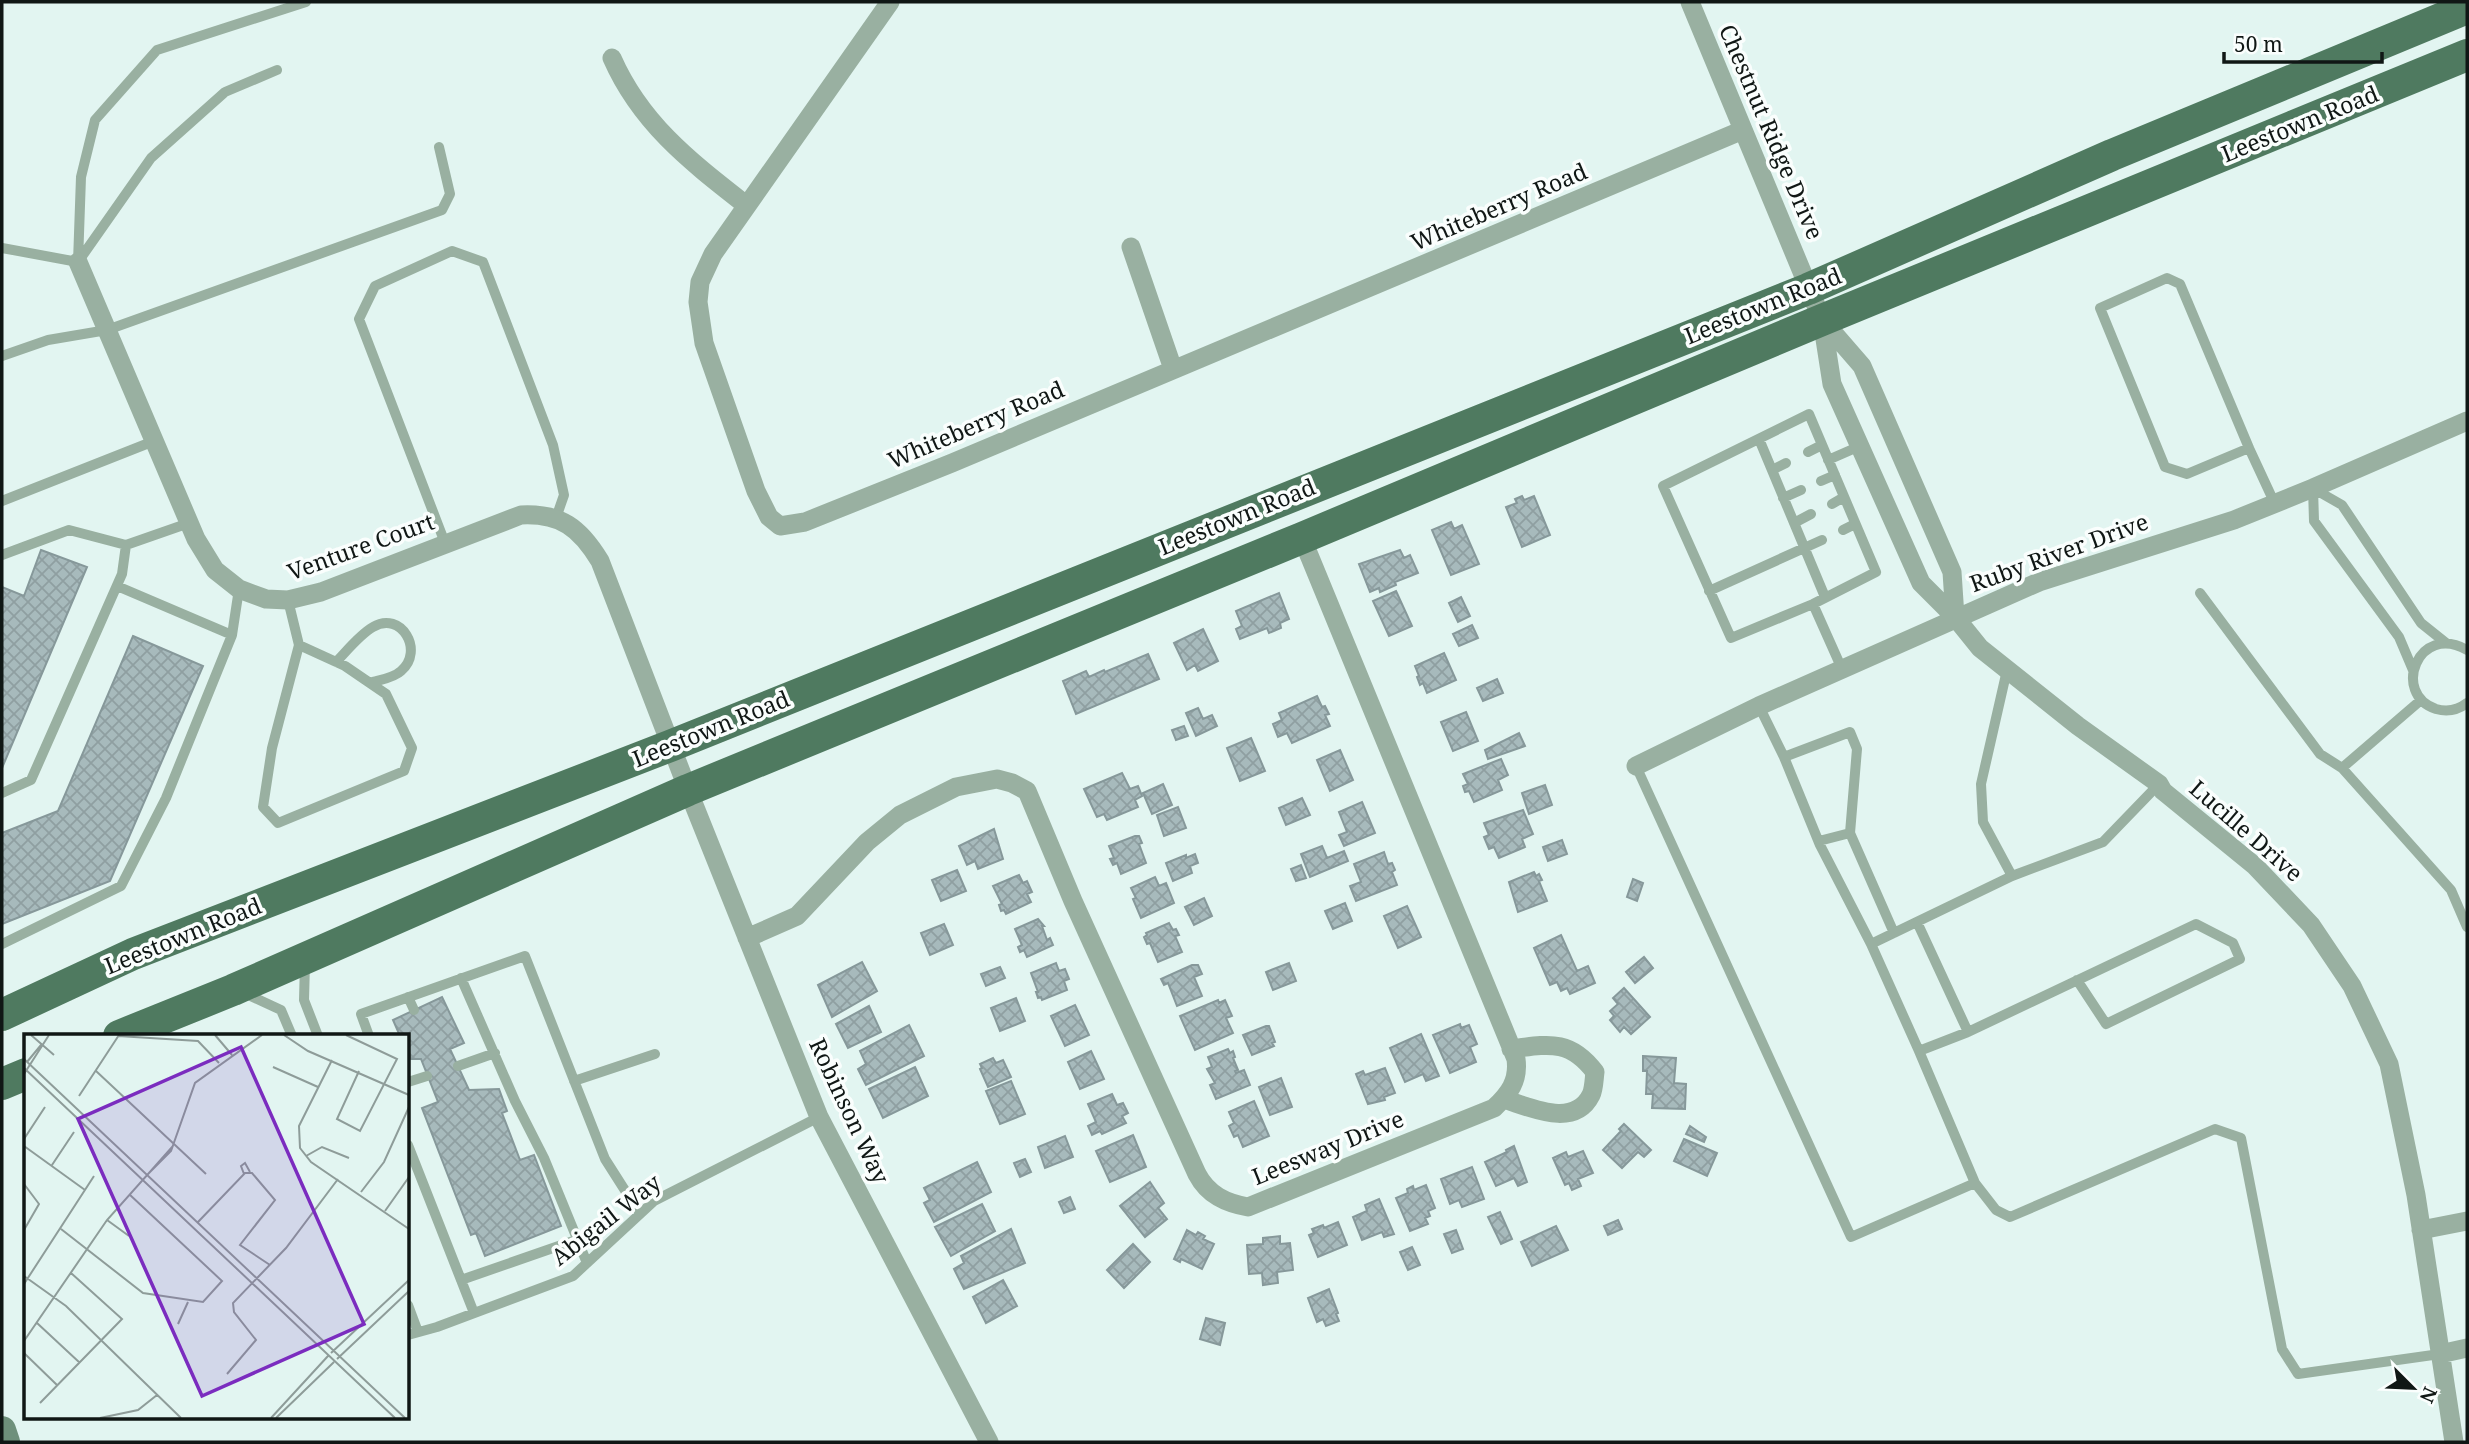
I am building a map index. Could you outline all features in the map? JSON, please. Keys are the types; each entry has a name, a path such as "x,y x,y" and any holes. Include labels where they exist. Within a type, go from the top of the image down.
{"main road":[{"name":"Leestown Road","path":"2,1015 133,954 670,746 1808,289 2112,155 2467,8"},
{"name":"Leestown Road","path":"124,1034 233,990 688,790 2467,55"},
{"path":"1302,538 1306,526 1320,508 1423,464 1489,430 1502,411"},
{"path":"2,1084 24,1075"},
{"path":"2,1430 6,1442"}],"street":[{"name":"Whiteberry Road","path":"890,2 746,205 713,254 700,282 699,319 704,343 756,491 769,517 780,526 805,522 952,463 1742,130"},
{"name":"Chestnut Ridge Drive","path":"1690,2 1822,320"},
{"path":"612,58 622,80 646,116 674,147 746,205"},
{"path":"1131,247 1173,369"},
{"name":"Venture Court","path":"78,262 196,539 215,570 239,589 265,599 288,600 321,592 521,515 536,514 556,518"},
{"path":"1822,320 1862,366 1952,572 1955,617"},
{"name":"Lucille Drive","path":"1822,320 1832,384 1921,583 1955,617 1980,648 2078,726 2159,784 2163,792 2256,866 2311,925 2352,986 2389,1064 2421,1230 2454,1442"},
{"name":"Ruby River Drive","path":"1636,766 1759,706 2039,582 2234,520 2467,421"},
{"path":"556,518 574,528 588,542 600,561 688,790"},
{"path":"1302,538 1511,1049 1517,1067 1516,1078 1503,1099 1562,1115 1580,1108 1592,1094 1595,1072 1582,1055 1564,1046 1540,1045 1511,1049"},
{"name":"Leesway Drive","path":"747,938 797,916 867,842 900,815 956,787 997,779 1027,791 1073,901 1197,1174 1202,1184 1212,1193 1230,1203 1248,1207 1494,1108 1503,1099"},
{"name":"Robinson Way","path":"688,790 819,1117 989,1442"},
{"path":"2421,1230 2467,1221"},
{"path":"2440,1354 2467,1348"}],"lane":[{"path":"78,262 81,177 95,120 157,50 306,2"},
{"path":"78,262 152,158 225,92 277,70"},
{"path":"2,356 48,340 107,330 442,210 450,194 439,147"},
{"path":"2,248 78,262"},
{"path":"444,543 359,319 375,286 452,251 483,262 553,445 564,495 556,518"},
{"path":"2249,449 2187,474 2165,467 2100,308 2167,278 2180,284 2275,504"},
{"path":"1809,414 1877,572 1813,604 1731,638 1663,486 1759,439 1809,414"},
{"path":"1759,439 1825,597"},
{"path":"2,500 154,441"},
{"path":"1808,452 1822,445"},
{"path":"1828,460 1860,446"},
{"path":"1772,470 1786,463"},
{"path":"1821,481 1835,475"},
{"path":"2313,488 2342,505 2421,622 2446,643"},
{"path":"2313,488 2314,521 2399,637 2413,670"},
{"path":"1783,498 1801,490"},
{"path":"1832,504 1844,497"},
{"path":"1794,523 1811,514"},
{"path":"2,555 69,530 126,545 189,523"},
{"path":"1843,530 1855,524"},
{"path":"1709,591 1805,550 1822,540"},
{"path":"2,793 31,780 122,574 126,545"},
{"path":"117,586 232,635"},
{"path":"2,944 121,886 166,798 232,635 239,589"},
{"path":"2200,593 2320,754 2342,768 2451,890 2464,909 2467,927"},
{"path":"288,600 299,645 272,748 263,807 278,823 404,771 412,748 386,694 336,662 299,645"},
{"path":"1813,604 1842,669"},
{"path":"336,662 374,626 389,624 400,628 410,641 408,662 402,671 394,676 370,683"},
{"path":"2467,650 2457,644 2435,645 2417,659 2412,680 2421,700 2430,707 2452,710 2467,703"},
{"path":"2007,670 1981,784 1983,822 2012,876"},
{"path":"2342,768 2421,700"},
{"path":"1759,706 1784,757 1819,841 1871,944 1975,1183 1996,1210 2010,1217 2215,1129 2241,1138 2282,1349 2298,1374 2440,1354"},
{"path":"1784,757 1850,732 1857,749 1850,833 1894,933"},
{"path":"1636,766 1851,1237 1975,1183"},
{"path":"1871,944 2012,876 2103,842 2159,784"},
{"path":"1819,841 1850,833"},
{"path":"1917,922 1968,1032"},
{"path":"1919,1051 1968,1032 2196,923 2233,943 2240,959 2106,1024 2077,980"},
{"path":"368,1034 361,1014 525,956 605,1159 640,1213"},
{"path":"306,958 304,1000 317,1034"},
{"path":"461,978 515,1101 544,1158 586,1263"},
{"path":"233,990 281,1010 291,1034"},
{"path":"408,997 414,1010"},
{"path":"458,1066 495,1053"},
{"path":"573,1081 655,1054"},
{"path":"410,1081 428,1076"},
{"name":"Abigail Way","path":"413,1334 573,1276 654,1200 819,1117"},
{"path":"410,1154 474,1313"},
{"path":"461,1280 576,1240"},
{"path":"410,1317 413,1334"}],"building":[{"path":"1522,496 1524,500 1534,496 1550,535 1522,547 1506,507 1517,503 1515,499"},
{"path":"1451,522 1454,529 1462,525 1479,564 1451,575 1432,530"},
{"path":"41,550 87,567 2,768 2,587 24,596"},
{"path":"1400,550 1404,558 1410,555 1418,573 1395,582 1396,585 1380,592 1379,588 1370,592 1359,564"},
{"path":"1396,591 1412,626 1389,636 1373,601"},
{"path":"1279,593 1289,619 1280,623 1281,628 1269,633 1267,628 1240,639 1236,629 1242,626 1236,611"},
{"path":"1461,597 1470,616 1458,622 1449,603"},
{"path":"1472,625 1478,638 1459,646 1453,634"},
{"path":"1203,629 1218,661 1198,671 1195,665 1187,670 1174,643"},
{"path":"133,636 203,666 110,881 2,924 2,833 58,811"},
{"path":"1444,653 1456,680 1427,693 1423,683 1420,685 1415,666"},
{"path":"1148,654 1159,679 1076,714 1063,681 1086,671 1089,677 1104,670 1105,672"},
{"path":"1497,679 1503,693 1483,701 1477,688"},
{"path":"1317,696 1329,714 1325,715 1330,726 1292,743 1287,733 1278,737 1273,724 1282,720 1279,713"},
{"path":"1198,708 1203,719 1212,715 1217,726 1196,736 1186,713"},
{"path":"1466,712 1478,741 1453,751 1441,722"},
{"path":"1184,726 1188,736 1176,740 1172,730"},
{"path":"1519,733 1525,746 1488,759 1485,750"},
{"path":"1251,738 1265,771 1240,781 1227,748"},
{"path":"1340,750 1353,780 1330,791 1317,760"},
{"path":"1501,759 1508,775 1498,780 1502,790 1474,802 1469,791 1465,792 1463,786 1468,784 1463,774"},
{"path":"1122,773 1130,789 1138,786 1142,796 1135,800 1138,807 1107,820 1104,814 1097,817 1084,789"},
{"path":"1163,784 1172,805 1152,814 1143,793"},
{"path":"1545,785 1552,805 1529,814 1522,793"},
{"path":"1302,798 1310,815 1286,825 1279,808"},
{"path":"1362,802 1375,833 1344,846 1339,835 1347,832 1339,812"},
{"path":"1178,807 1186,828 1164,836 1157,815"},
{"path":"1523,810 1533,834 1522,839 1525,847 1499,858 1494,847 1489,849 1484,837 1489,835 1484,823"},
{"path":"994,829 1003,859 978,869 975,861 967,865 959,846"},
{"path":"1139,836 1142,843 1139,844 1146,863 1121,874 1117,863 1113,865 1110,859 1114,858 1109,846"},
{"path":"1562,840 1567,854 1548,861 1543,847"},
{"path":"1322,846 1327,858 1344,851 1348,861 1310,877 1301,854"},
{"path":"1384,852 1388,864 1392,863 1395,870 1392,872 1397,885 1356,901 1350,886 1361,882 1354,864"},
{"path":"1195,854 1198,863 1190,866 1192,873 1173,881 1166,863"},
{"path":"1301,865 1306,878 1296,881 1291,869"},
{"path":"957,870 966,891 941,901 932,880"},
{"path":"1534,872 1536,876 1539,874 1542,880 1539,881 1547,901 1518,912 1509,882"},
{"path":"1019,875 1023,883 1027,881 1032,892 1027,894 1031,902 1006,914 1004,910 1001,911 999,905 1002,904 993,886"},
{"path":"1155,877 1159,886 1166,883 1174,903 1141,918 1131,888"},
{"path":"1633,879 1643,883 1637,901 1627,897"},
{"path":"1204,898 1212,916 1194,925 1185,907"},
{"path":"1345,903 1352,921 1333,929 1325,911"},
{"path":"1407,906 1421,937 1398,948 1384,916"},
{"path":"1038,919 1044,926 1047,940 1050,938 1053,945 1027,957 1024,950 1020,952 1018,947 1022,945 1015,929"},
{"path":"1169,923 1179,935 1175,936 1182,952 1158,962 1150,943 1147,944 1144,937 1146,933"},
{"path":"944,924 953,945 930,955 921,933"},
{"path":"1561,935 1577,971 1588,966 1595,983 1570,994 1567,988 1561,991 1557,982 1550,985 1534,948"},
{"path":"1644,957 1653,968 1635,983 1626,972"},
{"path":"862,962 877,991 832,1017 818,985"},
{"path":"1056,963 1059,971 1065,969 1069,979 1064,981 1067,990 1042,1000 1041,997 1038,998 1031,973"},
{"path":"1289,963 1296,981 1273,990 1266,972"},
{"path":"1192,965 1198,965 1202,974 1194,977 1202,996 1177,1006 1168,983 1164,985 1161,979"},
{"path":"1000,967 1005,978 986,986 981,974"},
{"path":"1624,988 1650,1017 1631,1034 1624,1027 1620,1032 1610,1020 1614,1016 1610,1011 1618,1004 1613,998"},
{"path":"442,997 464,1043 450,1049 469,1090 499,1089 507,1111 502,1113 520,1160 534,1155 561,1226 485,1256 476,1233 471,1235 422,1108 438,1102 421,1059 410,1057 410,1034 399,1034 393,1020"},
{"path":"1016,998 1025,1021 1000,1031 991,1008"},
{"path":"1218,1000 1219,1003 1225,1000 1232,1016 1226,1018 1233,1033 1195,1050 1180,1016"},
{"path":"1075,1005 1089,1035 1065,1046 1051,1016"},
{"path":"869,1006 881,1032 848,1048 836,1024"},
{"path":"1460,1024 1461,1028 1469,1025 1477,1044 1470,1047 1476,1062 1450,1073 1433,1035"},
{"path":"909,1025 924,1056 866,1085 858,1069 866,1064 860,1051"},
{"path":"1269,1026 1274,1046 1252,1055 1243,1035"},
{"path":"1421,1034 1439,1076 1426,1081 1423,1074 1405,1082 1390,1048"},
{"path":"1228,1049 1230,1053 1233,1051 1235,1057 1233,1058 1238,1070 1236,1073 1244,1070 1250,1085 1216,1099 1210,1085 1215,1083 1207,1069 1212,1067 1208,1057"},
{"path":"1091,1051 1104,1079 1080,1089 1068,1062"},
{"path":"1643,1056 1676,1058 1674,1083 1686,1084 1685,1109 1652,1108 1653,1094 1646,1094 1647,1071 1643,1071"},
{"path":"993,1058 996,1063 1003,1060 1011,1077 988,1087 980,1064"},
{"path":"915,1067 928,1096 883,1118 869,1089"},
{"path":"1385,1068 1395,1093 1384,1097 1385,1100 1368,1104 1356,1074 1363,1071 1365,1075"},
{"path":"1281,1078 1292,1107 1270,1115 1259,1087"},
{"path":"1011,1081 1025,1114 1000,1124 986,1091"},
{"path":"1112,1094 1117,1105 1123,1103 1128,1113 1122,1116 1126,1123 1102,1134 1100,1131 1092,1135 1088,1126 1096,1122 1088,1104"},
{"path":"1254,1101 1269,1136 1243,1147 1238,1135 1234,1137 1229,1126 1234,1123 1229,1112"},
{"path":"1624,1124 1651,1150 1644,1157 1638,1152 1622,1168 1603,1150"},
{"path":"1690,1126 1706,1137 1704,1142 1686,1134"},
{"path":"1133,1135 1146,1167 1110,1182 1096,1151"},
{"path":"1065,1136 1073,1157 1045,1168 1038,1147"},
{"path":"1684,1139 1717,1153 1707,1176 1674,1161"},
{"path":"1514,1146 1527,1182 1518,1186 1514,1178 1496,1186 1485,1162"},
{"path":"1583,1151 1593,1173 1578,1179 1581,1186 1572,1190 1569,1183 1565,1185 1553,1158 1566,1152 1568,1157"},
{"path":"1025,1159 1031,1172 1020,1177 1014,1163"},
{"path":"977,1162 991,1192 934,1222 924,1203 930,1200 924,1188"},
{"path":"1472,1167 1484,1199 1462,1207 1459,1200 1450,1204 1441,1179"},
{"path":"1150,1182 1164,1203 1158,1208 1167,1219 1145,1237 1120,1206"},
{"path":"1426,1185 1435,1208 1428,1211 1430,1216 1425,1218 1428,1224 1410,1231 1396,1198 1408,1193 1407,1189 1413,1186 1414,1190"},
{"path":"1070,1197 1075,1209 1064,1213 1059,1202"},
{"path":"1379,1199 1394,1234 1384,1237 1382,1232 1362,1240 1353,1217 1367,1211 1365,1205"},
{"path":"982,1204 995,1231 951,1256 935,1227"},
{"path":"1500,1212 1512,1239 1501,1244 1488,1217"},
{"path":"1618,1220 1622,1229 1608,1235 1604,1226"},
{"path":"1338,1222 1347,1245 1318,1257 1309,1235 1314,1233 1312,1229 1323,1225 1324,1228"},
{"path":"1556,1226 1568,1250 1532,1266 1521,1242"},
{"path":"1011,1229 1025,1263 964,1289 954,1269 964,1263 961,1256"},
{"path":"1187,1230 1196,1235 1198,1232 1205,1236 1203,1239 1214,1244 1202,1269 1181,1259 1180,1262 1174,1259"},
{"path":"1456,1230 1463,1249 1452,1253 1444,1234"},
{"path":"1280,1236 1280,1244 1290,1243 1293,1270 1277,1272 1278,1283 1263,1285 1262,1273 1249,1274 1247,1245 1263,1244 1263,1238"},
{"path":"1133,1244 1150,1262 1124,1288 1107,1270"},
{"path":"1412,1247 1420,1265 1408,1270 1400,1252"},
{"path":"1003,1280 1017,1306 986,1323 973,1297"},
{"path":"1329,1289 1339,1321 1326,1326 1323,1319 1317,1322 1308,1298"},
{"path":"1206,1318 1225,1323 1220,1345 1200,1339"}]}
